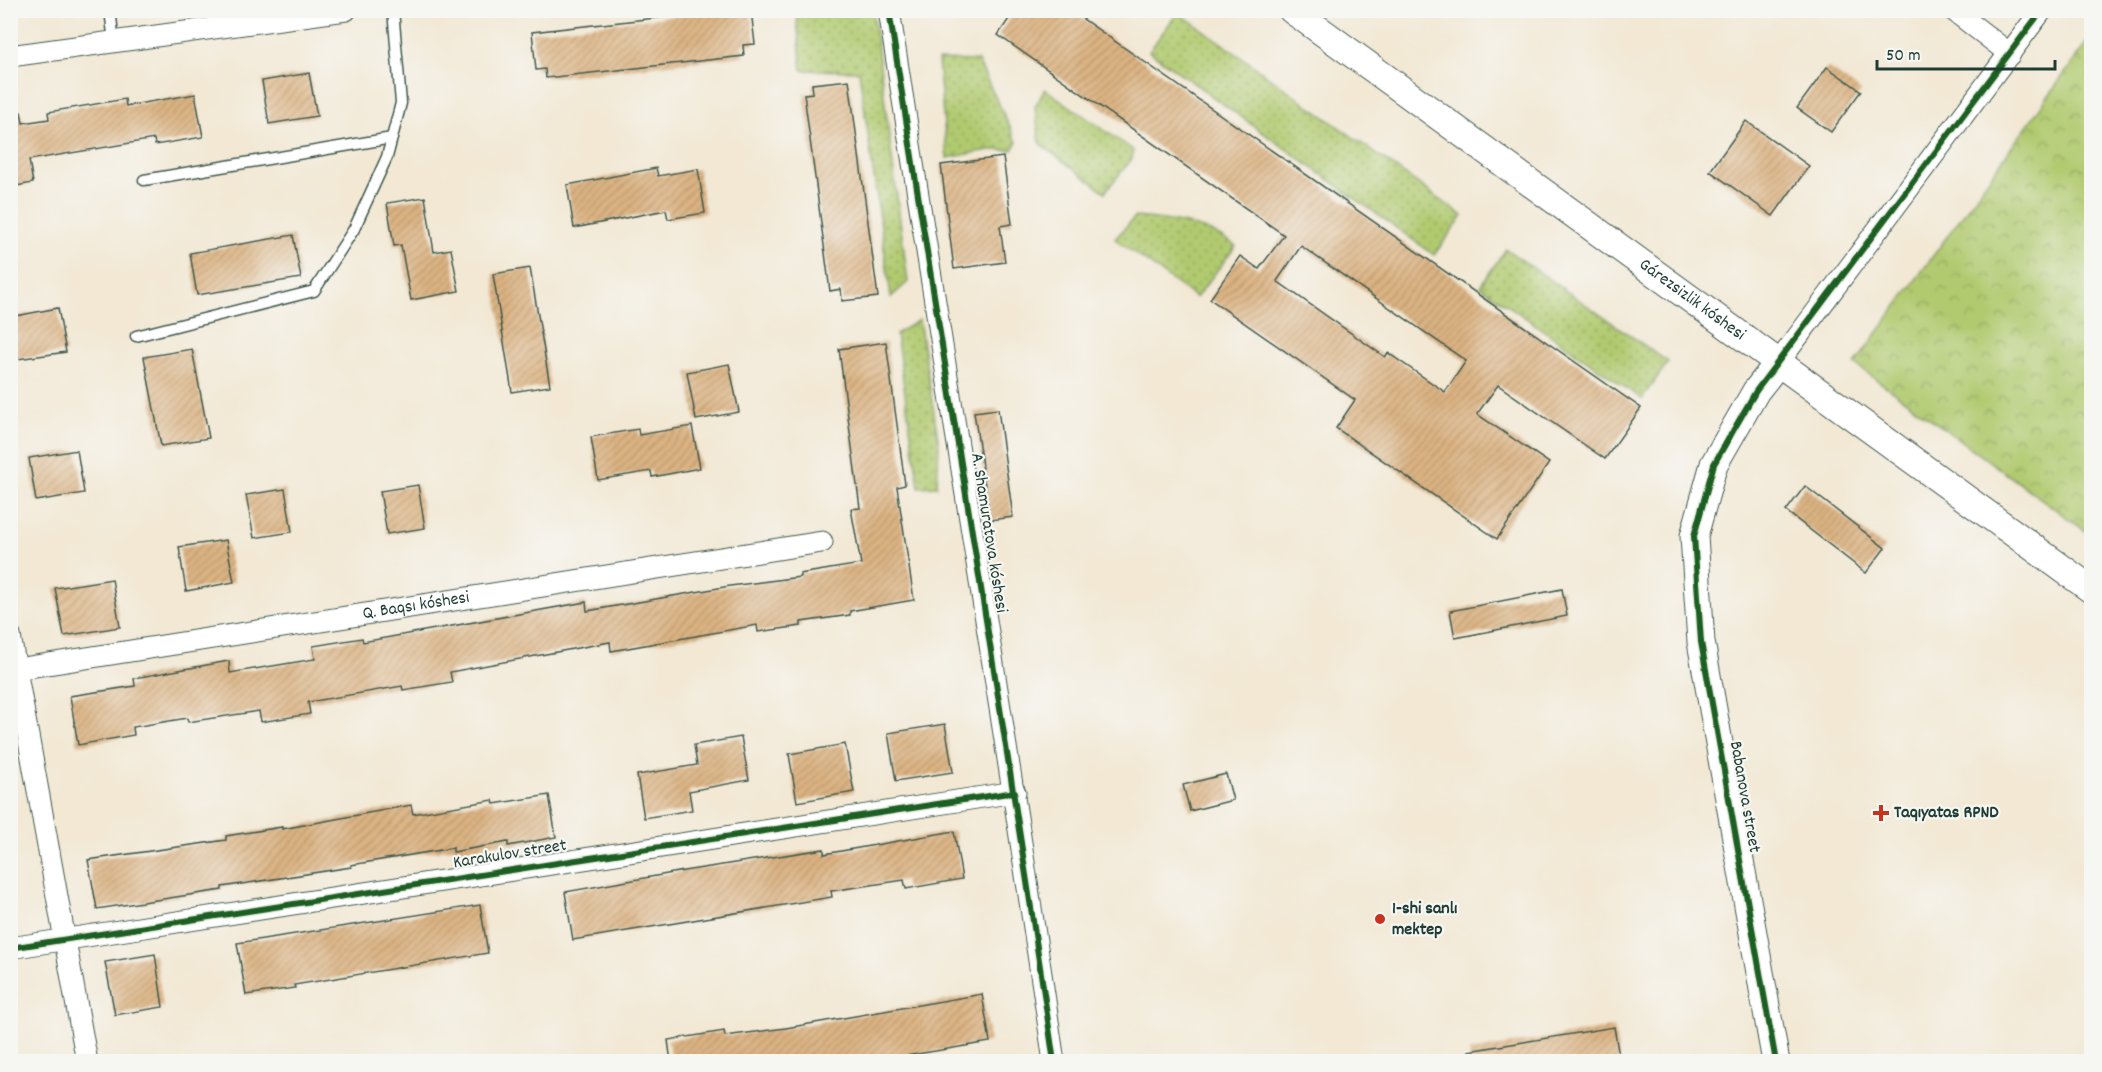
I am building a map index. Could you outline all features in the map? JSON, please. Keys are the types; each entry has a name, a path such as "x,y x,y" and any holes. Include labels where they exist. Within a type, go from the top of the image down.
{"street":[{"path":"10,56 346,10"},
{"name":"A. Shamuratova kóshesi","path":"889,10 932,292 1015,792 1054,1062"},
{"name":"Gárezsizlik kóshesi","path":"1292,10 2091,590"},
{"path":"1953,10 2010,54"},
{"path":"1778,363 2042,10"},
{"name":"Babanova street","path":"1776,1062 1701,642 1694,536 1714,464 1755,391 1778,363"},
{"name":"Q. Baqsı kóshesi","path":"13,670 822,542"},
{"path":"10,636 13,670 87,1062"},
{"name":"Karakulov street","path":"10,948 1015,792"}],"lane":[{"path":"136,336 314,291 354,230 387,157 401,103 393,10"},
{"path":"110,11 114,42"},
{"path":"144,180 392,138"}],"green space":[{"path":"796,11 873,11 908,282 891,297 859,71 802,70"},
{"path":"1178,12 1463,216 1434,255 1149,51"},
{"path":"2091,37 2091,535 1855,364"},
{"path":"938,60 978,61 1017,142 1013,150 989,150 947,158"},
{"path":"1045,89 1133,150 1132,159 1105,192 1040,144 1035,107"},
{"path":"1135,217 1188,224 1212,233 1236,246 1196,298 1115,239"},
{"path":"1506,249 1668,362 1642,399 1480,286"},
{"path":"919,320 939,444 937,486 919,487 896,334"}],"building":[{"path":"726,10 751,10 755,44 743,45 744,56 546,78 545,69 536,70 532,32"},
{"path":"1015,10 1070,10 1641,408 1605,459 1498,385 1477,414 1549,463 1497,539 1336,428 1355,400 1210,299 1240,256 1259,269 1284,235 998,35","holes":["1301,246 1466,361 1445,392 1388,353 1385,357 1277,281"]},
{"path":"1827,67 1861,91 1831,132 1797,108"},
{"path":"309,73 317,116 269,124 262,81"},
{"path":"849,80 878,297 842,301 841,289 830,291 804,94 813,93 812,84"},
{"path":"195,94 203,137 155,145 154,139 29,160 33,183 10,187 10,113 21,112 23,123 49,119 48,112 125,99 126,106"},
{"path":"1746,121 1809,166 1773,216 1710,171"},
{"path":"1003,157 1012,224 1000,226 1005,262 954,269 941,165"},
{"path":"656,168 658,176 698,169 705,213 668,219 666,210 574,228 567,185"},
{"path":"425,197 434,252 451,249 459,291 411,300 401,245 394,246 387,203"},
{"path":"293,235 301,278 197,295 190,253"},
{"path":"530,268 550,386 512,392 493,274"},
{"path":"58,308 66,352 18,359 10,317"},
{"path":"886,342 905,485 897,487 914,600 850,611 850,615 801,622 801,626 758,632 757,625 611,651 610,642 450,672 452,682 403,690 402,686 308,702 310,714 261,722 259,711 188,722 187,718 133,727 134,735 78,745 70,696 135,686 134,678 229,661 230,673 315,659 313,646 362,638 363,642 586,602 587,611 730,586 800,577 800,574 861,564 851,509 860,508 839,349"},
{"path":"192,349 209,438 161,446 144,357"},
{"path":"729,364 739,412 696,420 687,372"},
{"path":"998,409 1013,517 990,520 974,412"},
{"path":"692,426 700,468 652,477 651,471 598,480 591,437 638,429 639,435"},
{"path":"77,450 84,493 36,501 29,458"},
{"path":"418,485 425,528 387,534 380,491"},
{"path":"1805,486 1885,548 1866,573 1786,511"},
{"path":"285,489 292,532 254,538 246,495"},
{"path":"226,540 234,582 186,591 179,547"},
{"path":"112,579 120,627 64,636 55,588"},
{"path":"1562,589 1567,616 1455,638 1450,611"},
{"path":"945,724 953,772 896,781 888,733"},
{"path":"741,737 749,780 689,791 692,810 644,818 637,775 697,765 694,745"},
{"path":"845,744 854,792 797,802 789,754"},
{"path":"1226,774 1233,800 1190,811 1183,785"},
{"path":"549,795 556,837 508,846 508,842 453,852 453,848 222,887 222,890 97,909 88,860 226,840 226,836 282,827 282,829 411,805 413,814 493,800 494,804"},
{"path":"954,831 962,879 906,889 904,880 831,891 832,897 573,940 565,892 824,849 824,854"},
{"path":"480,905 488,953 246,995 237,943"},
{"path":"155,954 163,1007 115,1015 105,962"},
{"path":"982,994 990,1042 869,1062 671,1062 668,1040 724,1031 725,1036 786,1028"},
{"path":"1614,1027 1620,1062 1470,1062 1469,1051"}],"cycle path":[{"path":"889,10 1054,1062"},
{"path":"1776,1062 1701,642 1694,536 1714,464 1756,391 2042,10"},
{"path":"10,948 1015,792"}],"place":[{"name":"Taqıyatas RPND","path":"1881,813"},
{"name":"1-shi sanlı mektep","path":"1380,919"}]}
